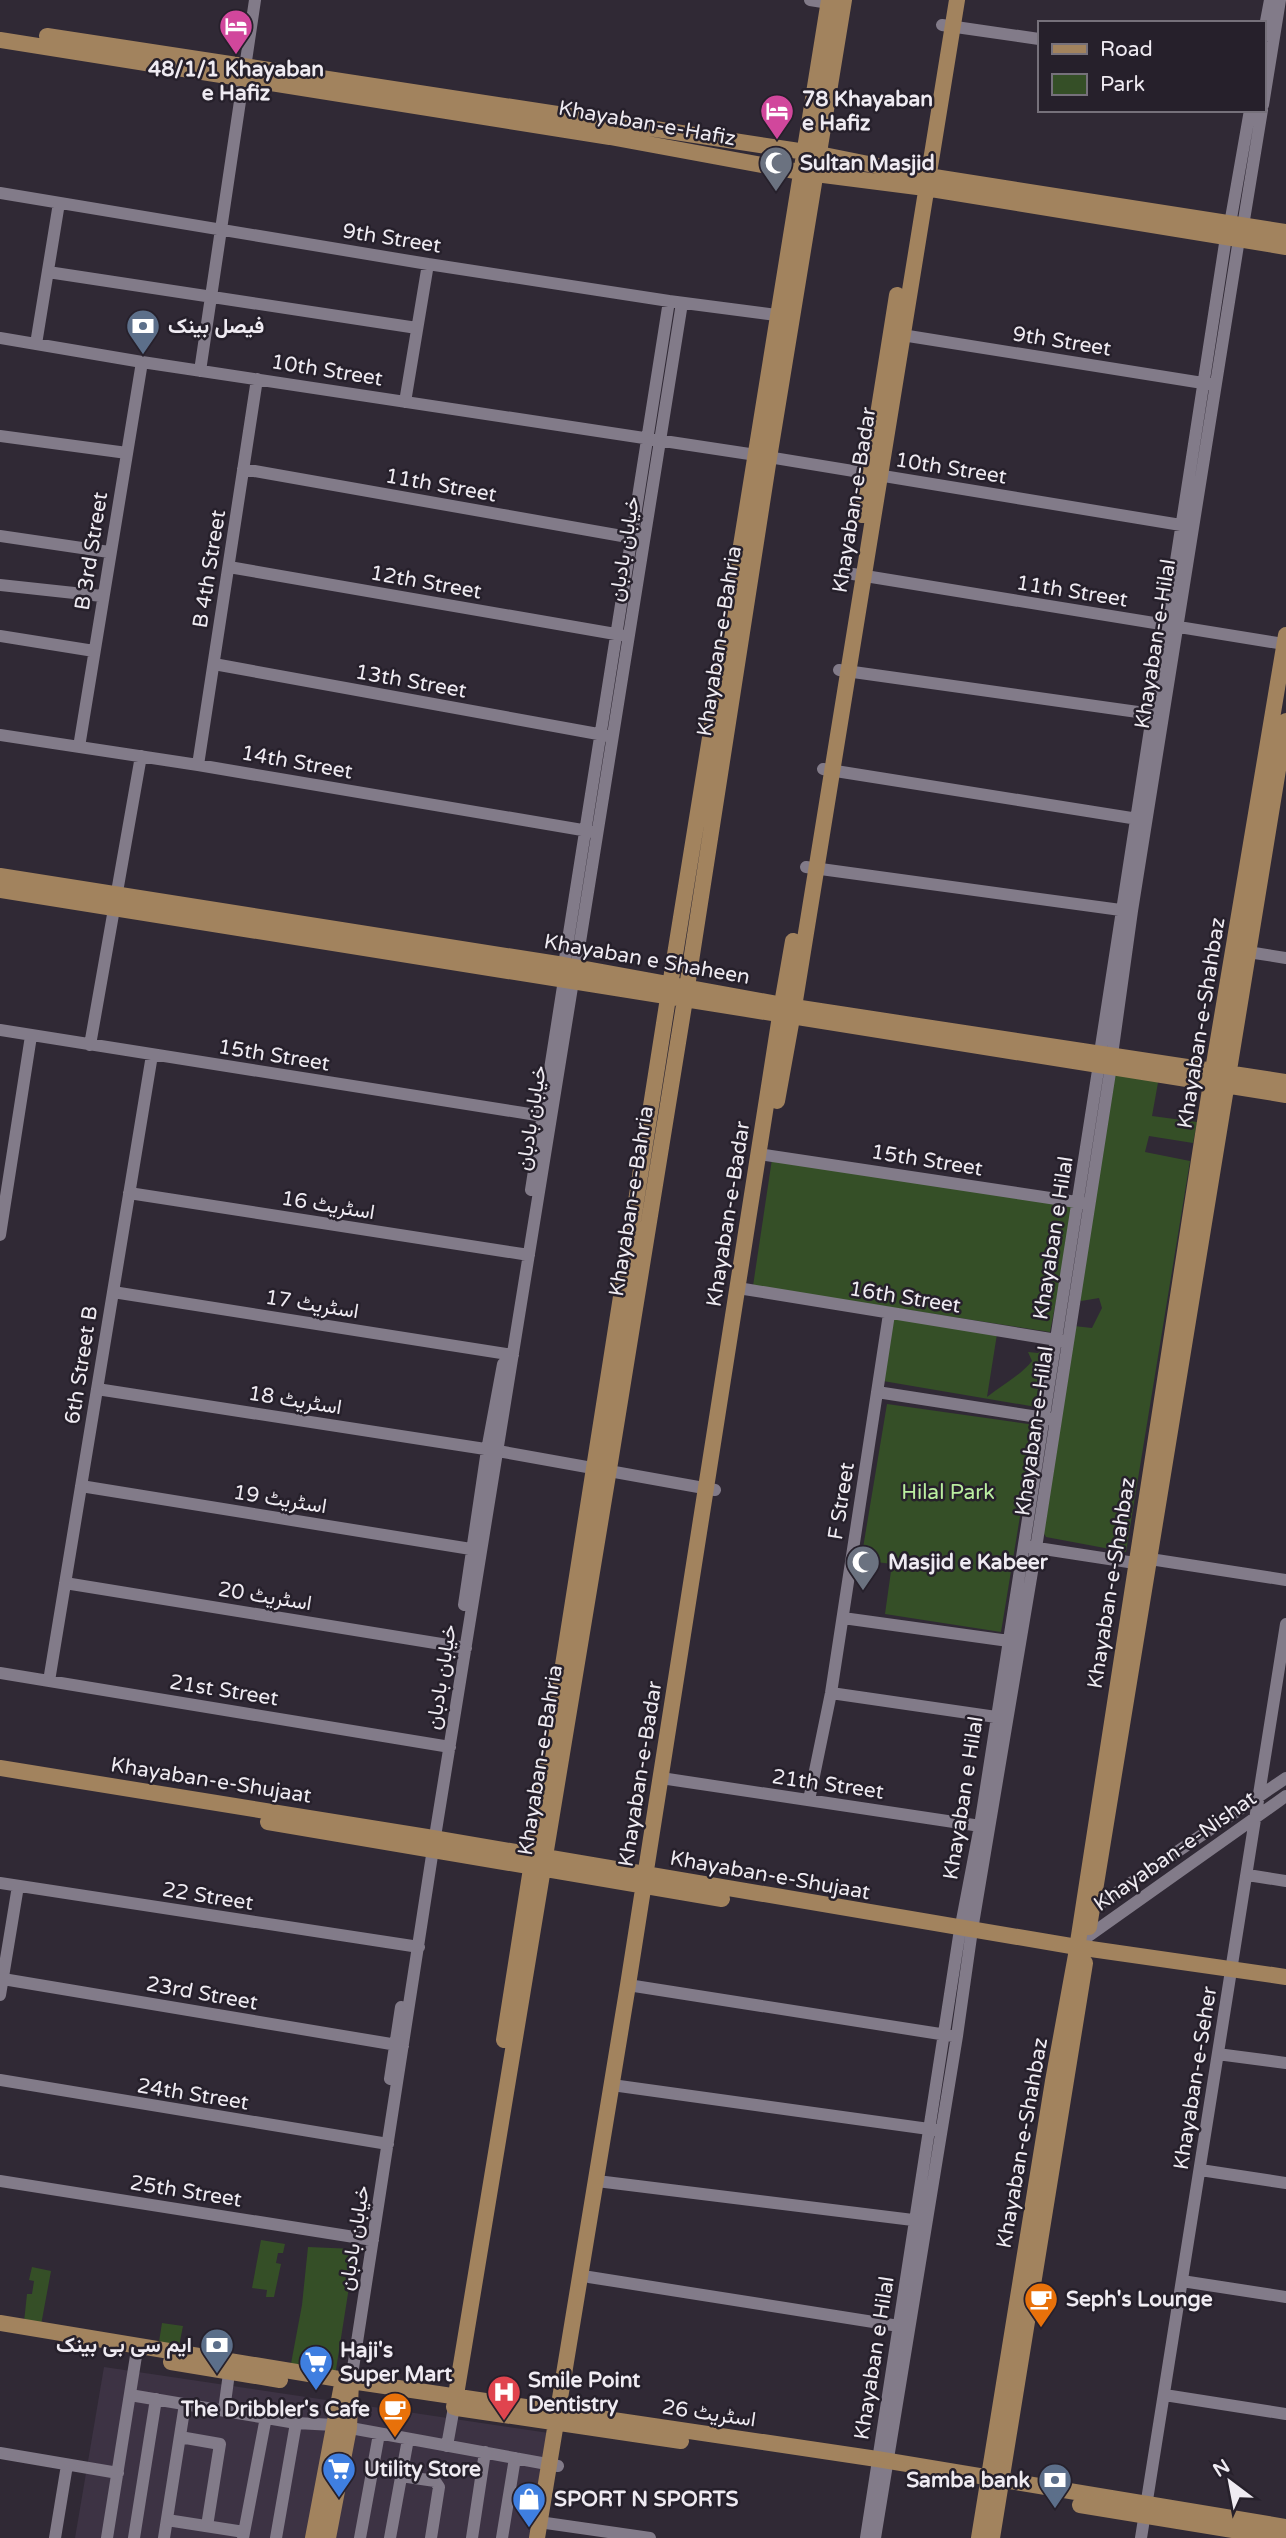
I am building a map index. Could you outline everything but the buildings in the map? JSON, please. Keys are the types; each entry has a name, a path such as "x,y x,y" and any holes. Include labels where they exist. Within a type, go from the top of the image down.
{"main road":[{"name":"Khayaban-e-Badar","path":"543,2530 947,25 946,0"},
{"name":"Khayaban-e-Badar","path":"947,25 957,0"},
{"name":"Khayaban-e-Bahria","path":"451,2401 602,1469 834,1"},
{"name":"Khayaban-e-Hafiz","path":"0,29 808,173 921,181 1235,231 1286,232"},
{"name":"Khayaban-e-Hafiz","path":"0,40 811,153 921,181"},
{"name":"Khayaban-e-Badar","path":"874,475 902,335 921,181"},
{"name":"Khayaban-e-Hafiz","path":"1235,231 1286,247"},
{"name":"Khayaban-e-Shahbaz","path":"979,2538 994,2485 1082,1949 1220,1078 1285,640"},
{"name":"Khayaban-e-Shahbaz","path":"1220,1078 1248,952 1286,721"},
{"name":"Khayaban e Shaheen","path":"0,876 115,902"},
{"name":"Khayaban e Shaheen","path":"0,890 115,902 569,973 787,1011 1220,1078 1286,1095"},
{"name":"Khayaban e Shaheen","path":"1220,1078 1286,1082"},
{"name":"Khayaban-e-Shahbaz","path":"1082,1949 1094,1908 1143,1561"},
{"name":"Khayaban-e-Shujaat","path":"0,1768 649,1882 1234,1974"},
{"name":"Khayaban-e-Shujaat","path":"0,1777 430,1843"},
{"path":"1234,1974 1286,1978"},
{"path":"1234,1974 1286,1986"},
{"name":"Khayaban-e-Badar","path":"561,2418 590,2277 601,2182"},
{"name":"اسٹریٹ 26","path":"0,2323 346,2385 882,2465 1149,2511 1281,2538"},
{"name":"اسٹریٹ 26","path":"0,2334 136,2356 230,2366"},
{"path":"328,2538 346,2385"},
{"path":"313,2538 341,2427"},
{"name":"Khayaban-e-Shahbaz","path":"992,2538 994,2485"},
{"name":"اسٹریٹ 26","path":"1149,2511 1286,2527"}],"street":[{"path":"200,371 255,0"},
{"path":"810,0 834,1"},
{"path":"1265,84 1271,23 1270,0"},
{"path":"1265,34 1280,0"},
{"path":"947,25 1038,39"},
{"path":"1210,384 1235,231 1250,112"},
{"path":"1235,231 1262,112"},
{"name":"9th Street","path":"0,193 428,264 785,316"},
{"path":"36,344 59,203"},
{"path":"405,402 428,264"},
{"path":"48,272 417,328"},
{"name":"خیابان بادبان","path":"346,2385 492,1450 676,302"},
{"name":"9th Street","path":"902,335 1210,384"},
{"name":"10th Street","path":"0,338 1188,526"},
{"name":"B 3rd Street","path":"79,747 142,362"},
{"name":"B 4th Street","path":"198,765 257,379"},
{"name":"Khayaban-e-Hilal","path":"1049,1419 1210,384"},
{"path":"0,436 127,453"},
{"name":"11th Street","path":"243,469 638,539"},
{"path":"0,536 109,552"},
{"name":"12th Street","path":"229,567 622,635"},
{"name":"11th Street","path":"858,575 1172,626 1285,640"},
{"path":"0,585 102,596"},
{"path":"0,636 94,651"},
{"name":"13th Street","path":"214,664 607,736"},
{"path":"843,671 1158,715"},
{"name":"14th Street","path":"0,735 198,765 592,832"},
{"path":"90,1045 141,757"},
{"path":"827,769 1141,819"},
{"path":"811,867 1126,911"},
{"path":"1248,952 1286,958"},
{"name":"15th Street","path":"0,1030 547,1117"},
{"path":"0,1235 5,1167 32,1036"},
{"name":"6th Street B","path":"49,1681 152,1055"},
{"name":"15th Street","path":"763,1155 1083,1203"},
{"name":"اسٹریٹ 16","path":"130,1193 525,1255"},
{"name":"16th Street","path":"742,1289 1061,1341"},
{"name":"اسٹریٹ 17","path":"113,1292 509,1354"},
{"name":"F Street","path":"809,1800 831,1693 889,1314"},
{"name":"اسٹریٹ 18","path":"97,1389 492,1450 711,1489"},
{"path":"877,1392 1049,1419"},
{"name":"Khayaban e Hilal","path":"866,2538 882,2465 1049,1419"},
{"name":"اسٹریٹ 19","path":"81,1486 477,1550"},
{"path":"1030,1547 1286,1580"},
{"name":"اسٹریٹ 20","path":"65,1583 462,1647"},
{"path":"843,1618 1014,1642"},
{"name":"Khayaban-e-Seher","path":"1149,2538 1149,2511 1260,1815 1286,1623"},
{"name":"21st Street","path":"0,1673 446,1746"},
{"name":"Khayaban-e-Seher","path":"1263,1793 1286,1677"},
{"path":"831,1693 1002,1718"},
{"name":"Khayaban-e-Nishat","path":"1094,1908 1286,1778"},
{"name":"21th Street","path":"665,1779 985,1826"},
{"name":"Khayaban-e-Nishat","path":"1082,1949 1286,1796"},
{"name":"Khayaban-e-Seher","path":"1141,2538 1149,2511 1171,2396 1186,2281 1225,2055 1234,1974 1254,1876 1260,1815"},
{"path":"1254,1876 1286,1881"},
{"name":"22 Street","path":"0,1883 415,1947"},
{"path":"0,1995 18,1886"},
{"name":"23rd Street","path":"3,1979 399,2046"},
{"path":"632,1986 951,2035"},
{"path":"1225,2055 1286,2063"},
{"name":"24th Street","path":"0,2080 384,2143"},
{"path":"616,2085 934,2129"},
{"path":"1206,2171 1286,2183"},
{"name":"25th Street","path":"0,2181 370,2239"},
{"path":"601,2182 920,2221"},
{"path":"590,2277 904,2327"},
{"path":"1186,2281 1286,2297"},
{"path":"107,2538 136,2356"},
{"path":"224,2410 230,2366"},
{"path":"130,2395 296,2423 341,2427 553,2465"},
{"path":"1171,2396 1286,2414"},
{"path":"134,2538 156,2399"},
{"path":"447,2446 451,2401"},
{"path":"164,2538 185,2404"},
{"path":"167,2520 244,2535 266,2417"},
{"path":"276,2538 296,2423"},
{"path":"360,2538 379,2434"},
{"path":"180,2437 220,2444 207,2526"},
{"path":"390,2538 408,2439"},
{"path":"472,2538 485,2452"},
{"path":"0,2453 118,2473"},
{"path":"502,2538 515,2458"},
{"path":"55,2538 67,2465"},
{"name":"Khayaban e Hilal","path":"875,2538 882,2465"},
{"path":"401,2476 435,2481 439,2487 431,2538"},
{"path":"543,2530 650,2538"}],"shaded area":[{"path":"104,2367 549,2433 532,2538 75,2538"}],"green space":[{"path":"1114,1069 1159,1077 1152,1116 1197,1122 1193,1143 1149,1136 1145,1152 1190,1161 1126,1552 1046,1537 1043,1532 1074,1326 1092,1328 1102,1308 1099,1298 1081,1301 1076,1293"},
{"path":"772,1159 1075,1204 1050,1332 753,1286"},
{"path":"892,1318 997,1334 987,1397 1017,1376 1032,1361 1028,1352 1038,1353 1054,1342 1042,1408 883,1381"},
{"name":"Hilal Park","path":"887,1404 1035,1425 1001,1632 885,1614 892,1564 861,1560"},
{"path":"261,2240 285,2244 283,2253 278,2253 276,2263 281,2264 274,2297 266,2297 267,2290 252,2288"},
{"path":"308,2247 355,2249 335,2376 290,2369 302,2305"},
{"path":"32,2267 51,2271 41,2325 24,2322 27,2294 32,2294 34,2281 29,2280"},
{"path":"162,2323 183,2326 179,2346 159,2342"}],"place":[{"name":"48/1/1 Khayaban e Hafiz","path":"236,56"},
{"name":"78 Khayaban e Hafiz","path":"777,141"},
{"name":"Sultan Masjid","path":"776,193"},
{"name":"فیصل بینک","path":"143,356"},
{"name":"Masjid e Kabeer","path":"863,1592"},
{"name":"Seph's Lounge","path":"1041,2329"},
{"name":"ایم سی بی بینک","path":"217,2375"},
{"name":"Haji's Super Mart","path":"316,2392"},
{"name":"Smile Point Dentistry","path":"504,2422"},
{"name":"The Dribbler's Cafe","path":"395,2439"},
{"name":"Utility Store","path":"339,2499"},
{"name":"Samba bank","path":"1055,2510"},
{"name":"SPORT N SPORTS","path":"529,2529"}]}
